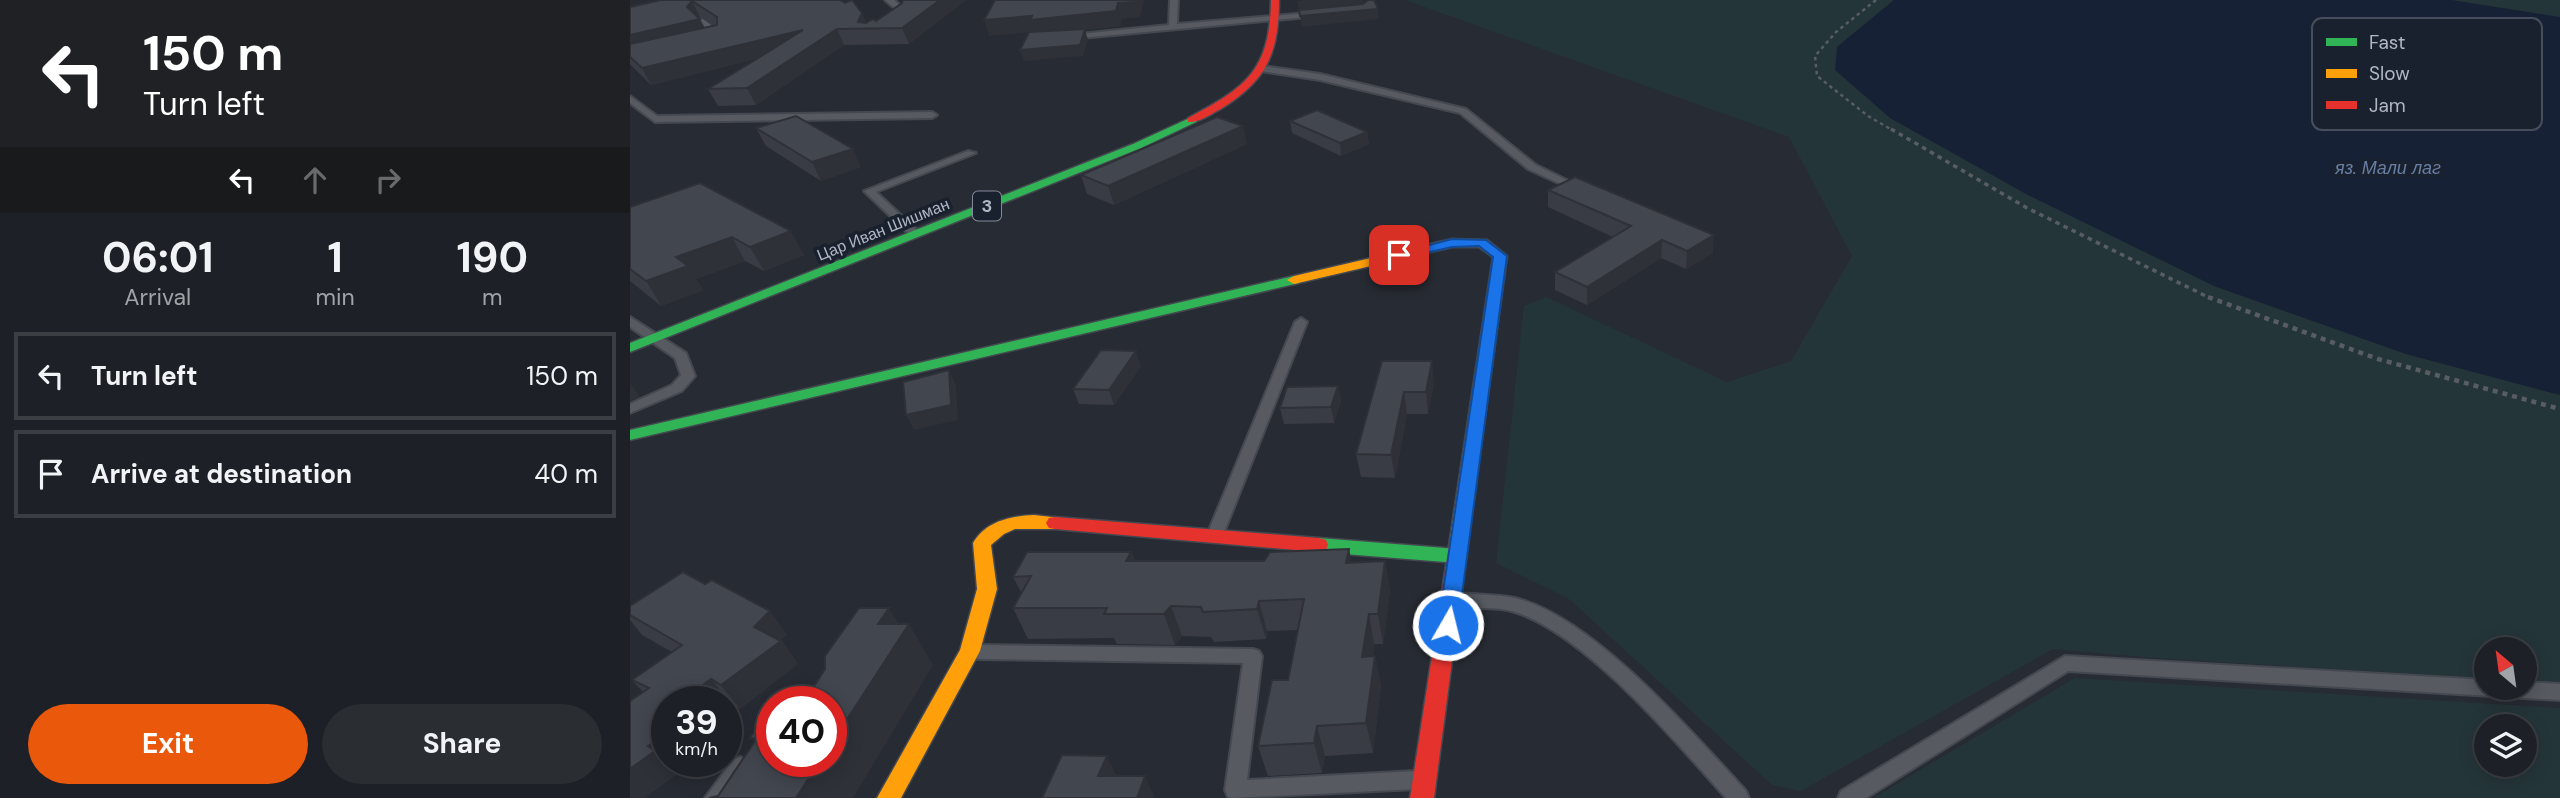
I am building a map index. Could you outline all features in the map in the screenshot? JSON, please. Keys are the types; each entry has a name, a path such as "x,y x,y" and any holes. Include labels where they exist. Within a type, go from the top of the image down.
{"street":[{"name":"Цар Иван Шишман","path":"630,348 1137,146 1219,107 1259,77 1272,51 1279,18 1275,0"},
{"path":"630,435 1452,243 1482,243 1500,256 1423,789"},
{"path":"888,798 970,651 987,589 982,543 992,530 1021,520 1458,555"}],"lane":[{"path":"889,0 904,12 893,19"},
{"path":"1173,27 1174,0"},
{"path":"1064,37 1328,14"},
{"path":"701,21 720,37 701,44"},
{"path":"1263,69 1320,77 1463,111 1532,167 1585,191"},
{"path":"630,99 655,119 932,115"},
{"path":"915,234 869,191 971,153"},
{"path":"630,321 681,356 688,376 677,388 630,410"},
{"path":"1216,535 1301,323"},
{"path":"1452,600 1517,606 1552,623 1597,654 1689,742 1739,798"},
{"path":"970,651 1253,656 1235,790 1423,789"},
{"path":"1848,798 2065,663 2560,692"},
{"path":"715,798 755,745"}],"path":[{"path":"1876,0 1836,32 1815,56 1817,76 1868,117 2027,208 2228,307 2378,359 2560,409"}],"shaded area":[{"path":"1405,0 1894,0 1837,47 2214,286 2406,354 2560,395 2560,682 2538,681 2538,637 2474,637 2474,677 2154,658 2053,649 1801,791 1772,785 1569,599 1496,563 1524,306 1546,297 1727,382 1791,361 1852,256 1789,137"},
{"path":"2451,0 2560,0 2560,17"},
{"path":"2075,678 2560,708 2560,798 1873,798"}],"water":[{"name":"яз. Мали лаг","path":"1894,0 2451,0 2560,17 2560,395 2406,354 2214,286 2026,194 1890,118 1835,70 1837,47"}],"building":[{"path":"661,0 840,0 845,3 852,0 862,13 858,22 866,23 873,19 876,21 903,0 940,0 902,28 837,29 747,88 708,89 803,30 642,68 630,57 630,44 717,25 717,17 692,1 687,7 700,19 630,35 630,7"},
{"path":"995,0 1137,0 1118,3 1116,11 1030,20 1032,16 984,20"},
{"path":"1374,0 1378,9 1300,16 1299,10 1363,4"},
{"path":"1085,29 1080,45 1020,50 1029,32"},
{"path":"1317,110 1367,132 1340,143 1290,121"},
{"path":"796,116 853,149 812,162 756,128"},
{"path":"1217,117 1243,126 1108,186 1081,175"},
{"path":"1575,177 1714,235 1687,251 1662,240 1587,287 1555,272 1631,226 1548,190"},
{"path":"700,183 791,231 750,247 732,237 676,257 688,266 646,281 630,269 630,207"},
{"path":"1101,350 1136,351 1109,390 1073,389"},
{"path":"1382,361 1432,361 1426,392 1404,392 1391,455 1356,454"},
{"path":"949,370 951,405 906,415 903,382"},
{"path":"1338,386 1331,407 1280,408 1287,387"},
{"path":"1349,549 1346,563 1385,561 1378,614 1369,614 1362,657 1375,656 1366,723 1317,726 1314,743 1258,746 1272,680 1288,680 1304,599 1259,601 1257,609 1203,612 1201,607 1171,606 1164,614 1104,614 1107,608 1013,608 1031,576 1013,577 1027,552 1131,552 1126,561 1264,561 1270,552"},
{"path":"683,572 705,584 712,580 770,611 754,627 781,641 721,685 711,679 702,686 651,686 651,744 648,746 651,754 630,769 630,701 649,688 632,680 682,645 630,615 630,606"},
{"path":"859,608 889,608 878,624 909,624 847,719 847,686 814,686 825,669 825,656"},
{"path":"756,729 756,738 749,739"},
{"path":"756,739 756,777 810,777 796,798 709,798 718,796 731,777 742,777 742,760"},
{"path":"1062,755 1107,756 1098,776 1145,776 1137,798 1042,798"}],"traffic: fast":[{"path":"630,348 1137,146 1192,120"},
{"path":"630,435 1294,280"},
{"path":"1319,545 1458,556"}],"traffic: slow":[{"path":"1294,280 1452,243 1482,243 1500,256 1459,539"},
{"path":"889,798 970,651 987,589 982,543 989,535 1006,525 1034,521 1055,523"}],"traffic: jam":[{"path":"1192,120 1230,99 1256,75 1266,61 1275,24 1275,0"},
{"path":"1055,523 1319,545"},
{"path":"1422,798 1459,539"}],"route":[{"path":"1399,255 1452,243 1482,243 1500,256 1448,625"}]}
